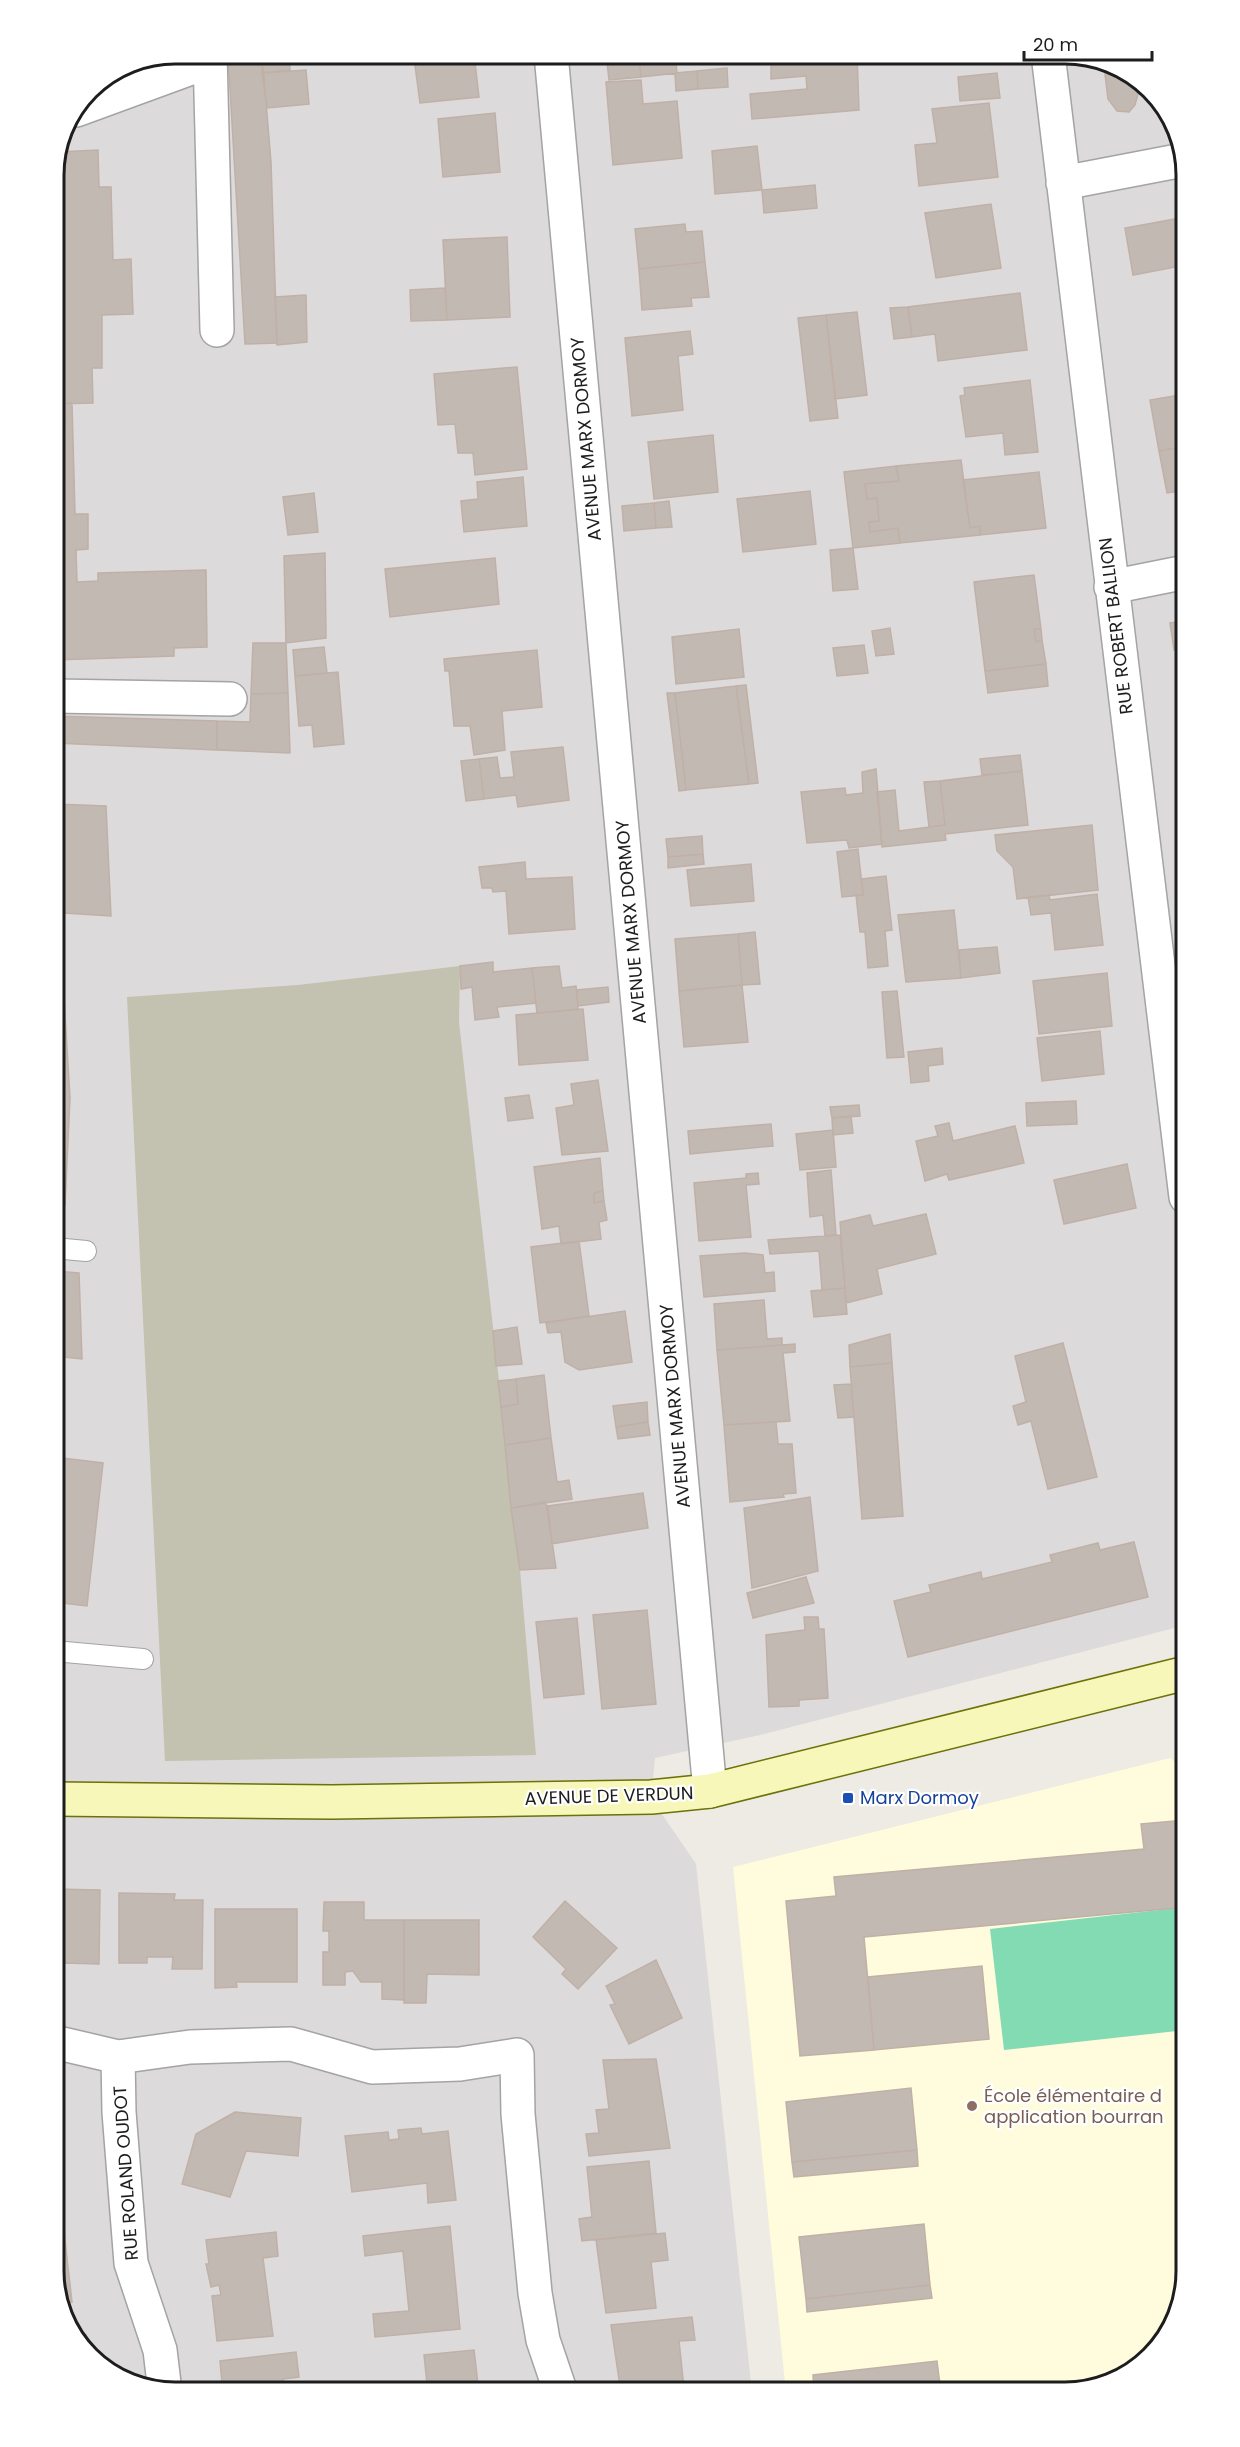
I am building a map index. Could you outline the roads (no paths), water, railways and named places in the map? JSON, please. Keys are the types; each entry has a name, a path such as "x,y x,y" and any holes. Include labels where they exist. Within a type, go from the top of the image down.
{"main road":[{"name":"AVENUE DE VERDUN","path":"64,1799 332,1802 651,1797 710,1791 1175,1676"}],"street":[{"path":"90,105 194,64"},
{"path":"210,64 217,330"},
{"name":"AVENUE MARX DORMOY","path":"552,64 710,1791"},
{"name":"RUE ROBERT BALLION","path":"1049,65 1112,587 1175,1065"},
{"path":"1063,183 1174,162"},
{"path":"1112,587 1175,574"},
{"path":"65,696 230,699"},
{"path":"64,2044 118,2057 190,2047 291,2044 372,2067 460,2064 517,2055 518,2114 535,2293 543,2340 557,2382"},
{"name":"RUE ROLAND OUDOT","path":"118,2057 118,2112 131,2263 160,2350 164,2381"}],"lane":[{"path":"64,1249 86,1251"},
{"path":"64,1652 143,1659"}],"place":[{"name":"Marx Dormoy","path":"848,1798"},
{"name":"École élémentaire d application bourran","path":"972,2106"}]}
